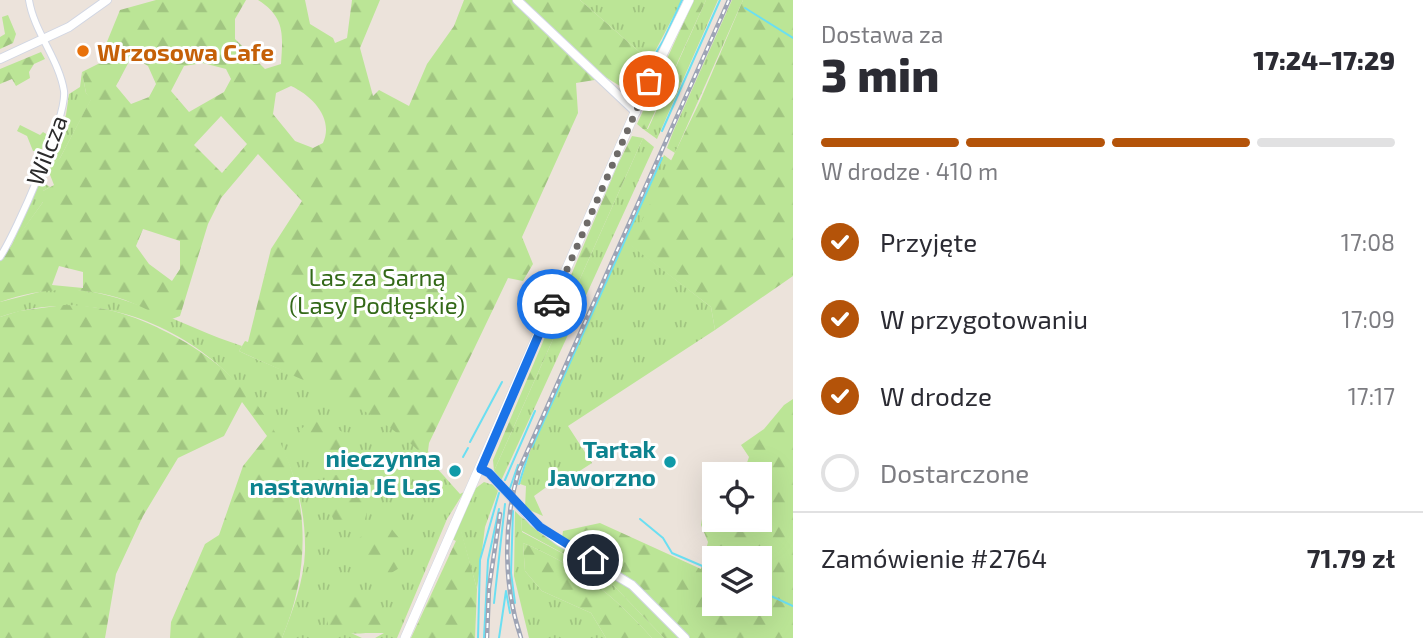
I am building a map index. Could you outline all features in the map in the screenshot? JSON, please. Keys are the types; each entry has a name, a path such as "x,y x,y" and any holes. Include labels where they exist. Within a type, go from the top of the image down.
{"main road":[{"path":"405,638 636,111 689,0"}],"street":[{"name":"Wilcza","path":"0,257 25,204 62,110 63,89 29,0"},
{"path":"0,59 42,36 83,19 107,0"},
{"path":"517,0 588,64 626,105 636,111"},
{"path":"481,469 489,473 540,527 632,585 685,638"}],"green space":[{"name":"Las za Sarną (Lasy Podłęskie)","path":"156,0 246,0 235,19 235,39 265,69 281,64 282,35 278,20 267,6 258,0 305,0 310,24 333,38 335,43 347,38 352,0 380,0 360,48 373,96 379,90 409,106 427,64 454,26 464,0 580,0 650,61 631,86 620,86 607,78 576,83 578,113 522,237 533,264 523,281 508,278 429,443 428,451 434,465 389,427 366,412 317,386 239,351 245,341 248,342 271,249 302,201 258,154 221,198 208,224 180,316 172,319 125,300 94,292 47,291 0,302 0,261 43,202 43,191 54,185 47,167 60,158 91,99 86,93 82,72 108,59 102,54 120,10","holes":["132,56 148,66 156,84 149,97 131,104 116,86","203,63 226,69 231,79 224,92 189,112 171,91 184,66","291,86 299,90 314,102 324,117 326,134 323,143 313,148 295,141 273,114 276,93","221,116 247,144 222,173 194,145","143,229 180,241 180,269 172,281 149,264 136,246","59,266 83,272 83,288 52,285"]},
{"path":"580,0 682,0 650,61"},
{"path":"694,0 706,0 647,129 643,129 637,124"},
{"path":"706,0 718,0 657,139 643,129 648,129"},
{"path":"732,0 743,0 675,153 667,148"},
{"path":"743,0 793,0 793,276 715,330 711,307 630,245 700,101"},
{"path":"8,15 16,34 13,43 0,49 0,37 5,34 2,17"},
{"path":"41,52 45,59 34,64 29,72 30,78 16,86 12,79 0,84 0,69"},
{"path":"82,72 86,93 92,98 60,158 46,169 66,115 69,94 80,87"},
{"path":"20,125 40,135 43,132 48,135 41,151 33,151 27,136 17,131"},
{"path":"632,136 643,138 494,471 493,460"},
{"path":"643,138 654,147 501,481 494,471"},
{"path":"664,155 672,161 631,245 711,307 715,330 568,426 592,463 555,487 552,483 534,496 543,516 525,508 526,486 520,484 530,451"},
{"path":"39,180 50,187 43,191 43,202 11,247"},
{"path":"51,289 76,290 125,300 242,346 239,351 336,393 373,413 409,441 460,494 464,492 447,519 397,638 375,638 384,633 351,633 362,638 282,638 303,573 305,551 299,495 279,443 249,396 209,358 162,328 111,311 56,306 0,317 0,302"},
{"path":"64,305 94,307 122,314 176,337 215,363 247,393 272,428 290,466 300,507 302,549 296,593 282,638 170,638 171,622 205,544 219,535 243,466 267,436 242,402 224,436 178,458 143,516 116,574 105,638 0,638 0,317 19,311"},
{"path":"793,399 793,638 690,638 628,577 562,538 563,531 600,523 701,569 702,565 702,616 772,616 772,546 707,546 704,532 772,532 772,462 747,462 749,457 741,445 764,429 784,405"},
{"path":"316,419 349,435 349,455 324,456 309,446 299,430"},
{"path":"330,475 364,475 375,481 364,523 347,525 334,521 319,484"},
{"path":"484,482 493,485 498,491 485,527 477,589 461,532 456,541 452,539 476,488"},
{"path":"515,511 521,517 522,532 577,561 615,587 664,638 652,638 624,608 577,571 523,543 525,571 542,591 591,613 606,638 529,638 514,576"},
{"path":"521,517 628,587 679,638 664,638 615,587 577,561 522,531"},
{"path":"374,526 390,527 403,543 401,567 383,578 358,563 352,544"},
{"path":"461,530 477,589 475,638 411,638"},
{"path":"523,543 577,571 624,608 652,638 606,638 591,613 542,591 525,571"},
{"path":"359,595 389,617 384,624 366,633 330,633 325,611 333,598"}],"waterway":[{"path":"636,86 663,41 682,0"},
{"path":"662,131 720,0"},
{"path":"745,8 793,38"},
{"path":"532,447 662,158"},
{"path":"470,442 502,382"},
{"path":"505,480 535,411"},
{"path":"463,457 468,448"},
{"path":"519,484 528,455"},
{"path":"510,488 518,465"},
{"path":"478,638 480,560 499,493"},
{"path":"494,603 505,504"},
{"path":"484,638 488,560 499,509"},
{"path":"513,511 511,573 515,603"},
{"path":"640,519 663,538 672,553 702,566"},
{"path":"499,638 506,591 510,613"},
{"path":"772,596 793,606"}],"railway":[{"path":"521,638 511,597 507,554 510,512 519,470 729,0"},
{"path":"487,638 489,588 500,514"}],"way so far":[{"path":"552,304 649,81"}],"place":[{"name":"Wrzosowa Cafe","path":"83,51"},
{"name":"Tartak Jaworzno","path":"670,462"},
{"name":"nieczynna nastawnia JE Las","path":"455,471"}],"route":[{"path":"552,304 481,469 489,473 521,510 540,527 593,560"}]}
